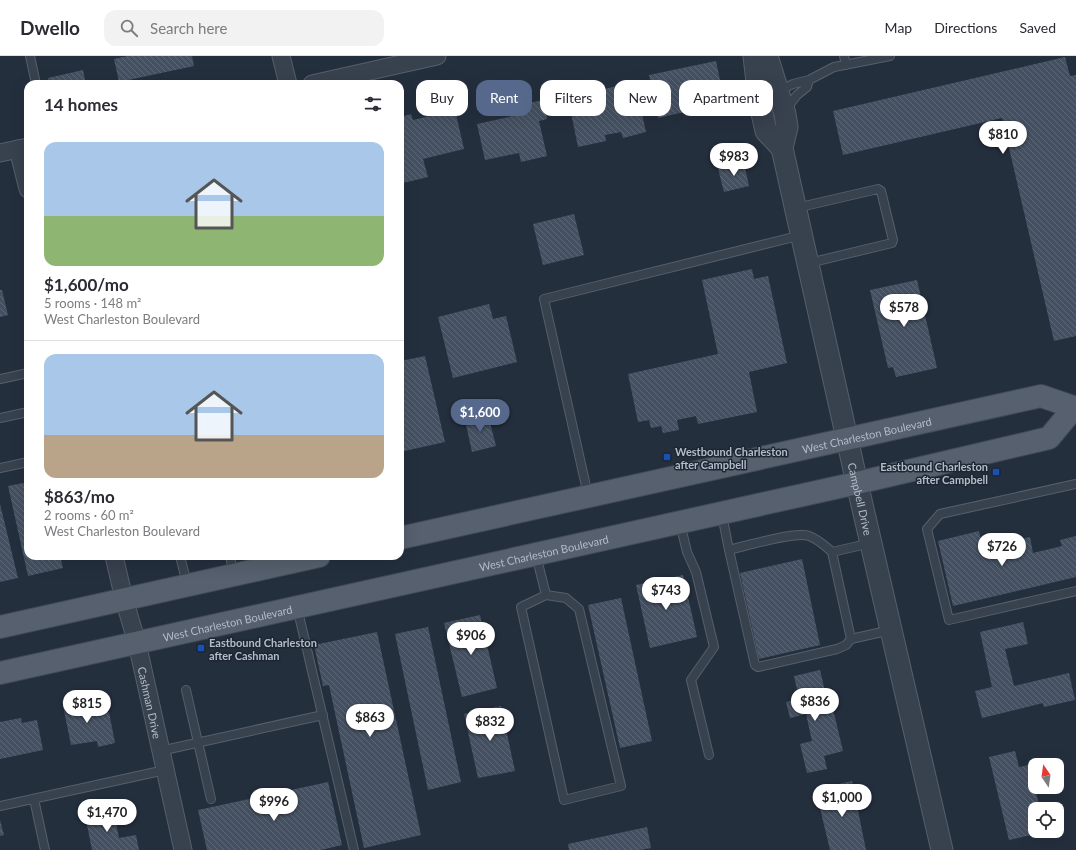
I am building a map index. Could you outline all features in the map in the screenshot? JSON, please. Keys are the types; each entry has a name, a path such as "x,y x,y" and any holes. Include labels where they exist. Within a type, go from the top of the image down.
{"main road":[{"name":"West Charleston Boulevard","path":"0,673 857,483 1049,438 1075,408 1041,396 404,537"},
{"path":"0,627 187,585 232,565 280,560"}],"street":[{"path":"281,56 287,80"},
{"path":"330,80 437,56"},
{"path":"754,56 757,80"},
{"name":"Campbell Drive","path":"767,56 785,114 787,126 782,148 809,263 857,483 942,850"},
{"path":"773,93 778,91"},
{"path":"763,116 766,131 782,148"},
{"path":"0,153 23,148"},
{"name":"Cashman Drive","path":"115,560 124,599 137,643 183,850"}],"lane":[{"path":"30,56 35,80"},
{"path":"844,56 846,64"},
{"path":"778,91 793,84 809,80 834,67 890,56"},
{"path":"785,114 787,106 807,87 809,80"},
{"path":"796,208 878,189 881,191 893,240 892,243 809,263"},
{"path":"588,497 544,299 802,235"},
{"path":"0,379 24,374"},
{"path":"0,418 24,413"},
{"path":"0,468 24,463"},
{"path":"1076,484 940,514 927,529 949,620 1076,591"},
{"path":"721,513 755,665 758,667 837,649 846,645 851,639 892,630"},
{"path":"680,522 687,552 696,572 714,647 691,680 709,755"},
{"path":"729,550 785,537 807,535 817,539 832,552 851,639"},
{"path":"832,552 871,542"},
{"path":"536,554 546,595"},
{"path":"181,560 187,585"},
{"path":"546,595 566,598 579,609 621,786 564,800 521,607 546,595"},
{"path":"297,607 354,850"},
{"path":"186,690 211,799"},
{"path":"160,751 323,715"},
{"path":"0,806 34,800 165,770"},
{"path":"34,800 45,850"}],"building":[{"path":"128,56 192,56 194,66 128,80 119,80 114,59"},
{"path":"1065,57 1070,76 1076,75 1076,336 1054,341 1002,118 843,155 833,111"},
{"path":"716,61 720,80 679,80 679,113 671,115 671,80 650,80 649,75"},
{"path":"83,70 85,80 48,80 48,78"},
{"path":"614,87 614,116 642,116 646,132 623,138 621,132 605,135 606,141 578,147 572,116 606,116 606,89"},
{"path":"540,101 540,116 546,116 547,119 539,121 547,156 521,162 519,153 485,160 477,124 513,116 532,116 532,102"},
{"path":"411,114 413,120 430,116 456,116 464,149 423,159 428,177 404,183 404,116"},
{"path":"744,163 749,186 724,192 718,169"},
{"path":"574,214 584,255 543,265 533,224"},
{"path":"752,269 754,279 768,276 787,363 749,372 757,412 698,424 696,416 677,420 679,430 663,433 661,426 651,428 649,420 638,422 628,374 718,354 702,280"},
{"path":"917,280 937,368 896,377 893,367 888,368 870,290"},
{"path":"0,290 2,290 8,315 0,317"},
{"path":"489,304 493,319 506,316 517,362 453,378 438,317"},
{"path":"425,356 445,442 404,451 404,360"},
{"path":"488,415 496,446 472,452 465,420"},
{"path":"24,483 24,558 8,486"},
{"path":"0,504 18,578 0,582"},
{"path":"979,531 984,554 999,551 997,544 1030,537 1033,553 1062,546 1060,540 1076,536 1076,577 953,606 938,541"},
{"path":"802,559 820,645 759,659 740,573"},
{"path":"24,560 61,560 63,568 28,576"},
{"path":"683,575 697,637 650,648 636,585"},
{"path":"621,598 652,741 620,748 588,605"},
{"path":"480,615 497,688 462,697 444,623"},
{"path":"1023,622 1028,644 1005,649 1014,686 1069,673 1075,700 1044,707 1043,703 982,718 975,691 992,687 980,632"},
{"path":"428,627 461,782 428,790 395,634"},
{"path":"377,632 421,835 364,848 329,685 323,686 314,645"},
{"path":"820,670 825,691 818,693 821,708 832,705 843,751 824,756 827,769 807,773 800,744 812,741 806,714 790,718 786,702 799,699 794,676"},
{"path":"87,697 90,716 109,712 115,743 98,747 97,741 71,745 62,701"},
{"path":"501,706 515,771 478,778 464,714"},
{"path":"21,718 22,723 37,720 43,750 0,759 0,722"},
{"path":"1015,751 1019,767 1028,765 1028,794 1036,794 1038,802 1028,802 1028,836 1009,840 989,757"},
{"path":"852,781 866,850 830,850 819,804 826,803 822,788"},
{"path":"328,782 342,845 321,850 207,850 198,810"},
{"path":"99,807 101,817 114,814 119,838 136,835 139,850 92,850 84,810"},
{"path":"0,820 4,835 0,836"},
{"path":"647,827 651,848 640,850 569,850 568,844"}],"place":[{"name":"Westbound Charleston after Campbell","path":"667,457"},
{"name":"Eastbound Charleston after Campbell","path":"996,472"},
{"name":"Eastbound Charleston after Cashman","path":"201,648"}]}
